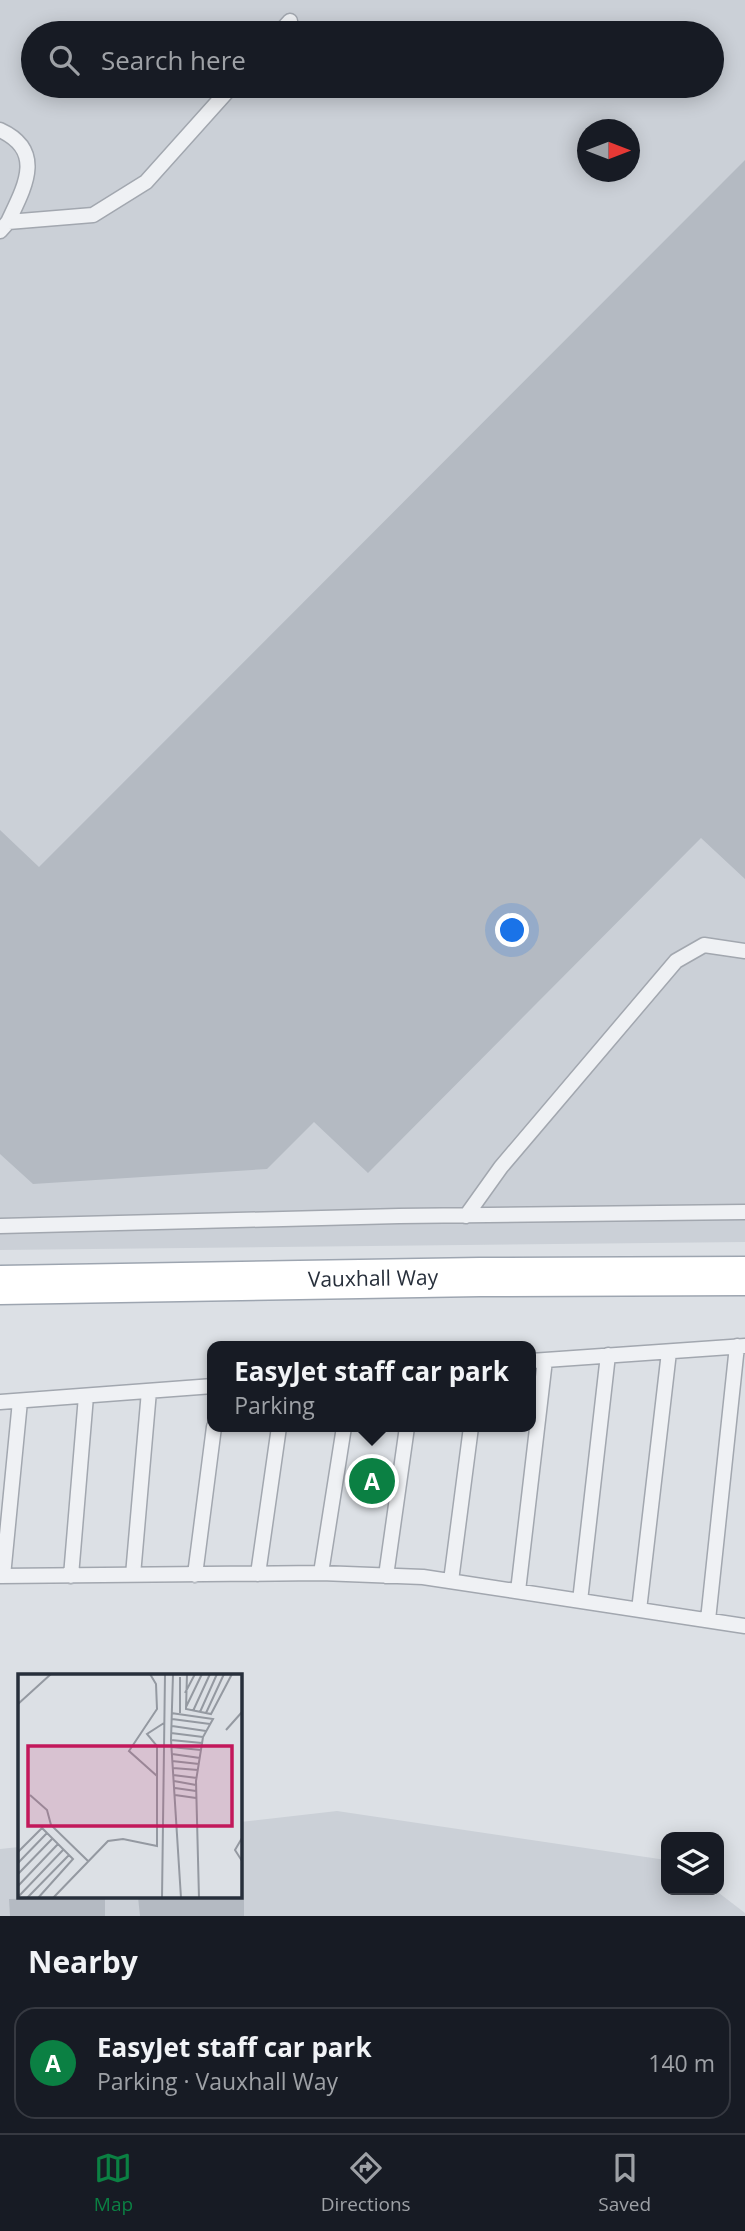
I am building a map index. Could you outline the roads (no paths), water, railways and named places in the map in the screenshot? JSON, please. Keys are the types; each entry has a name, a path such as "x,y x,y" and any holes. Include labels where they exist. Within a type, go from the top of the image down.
{"main road":[{"name":"Vauxhall Way","path":"0,1285 480,1277 745,1276"}],"lane":[{"path":"4,226 93,215 146,182 221,98"},
{"path":"0,130 12,135 23,146 29,164 23,191 4,226"},
{"path":"466,1216 501,1167 676,961 704,945 745,951"},
{"path":"0,1226 745,1212"},
{"path":"536,1384 538,1361 741,1346 708,1620"},
{"path":"639,1610 669,1352"},
{"path":"580,1601 608,1355"},
{"path":"0,1402 207,1386"},
{"path":"132,1575 149,1391"},
{"path":"71,1576 86,1396"},
{"path":"20,1401 2,1576 321,1573 423,1577 745,1626"},
{"path":"195,1575 213,1432"},
{"path":"258,1574 278,1432"},
{"path":"321,1573 343,1432"},
{"path":"386,1576 406,1432"},
{"path":"451,1581 470,1432"},
{"path":"518,1591 532,1432"}],"place":[{"name":"EasyJet staff car park","path":"372,1481"}]}
